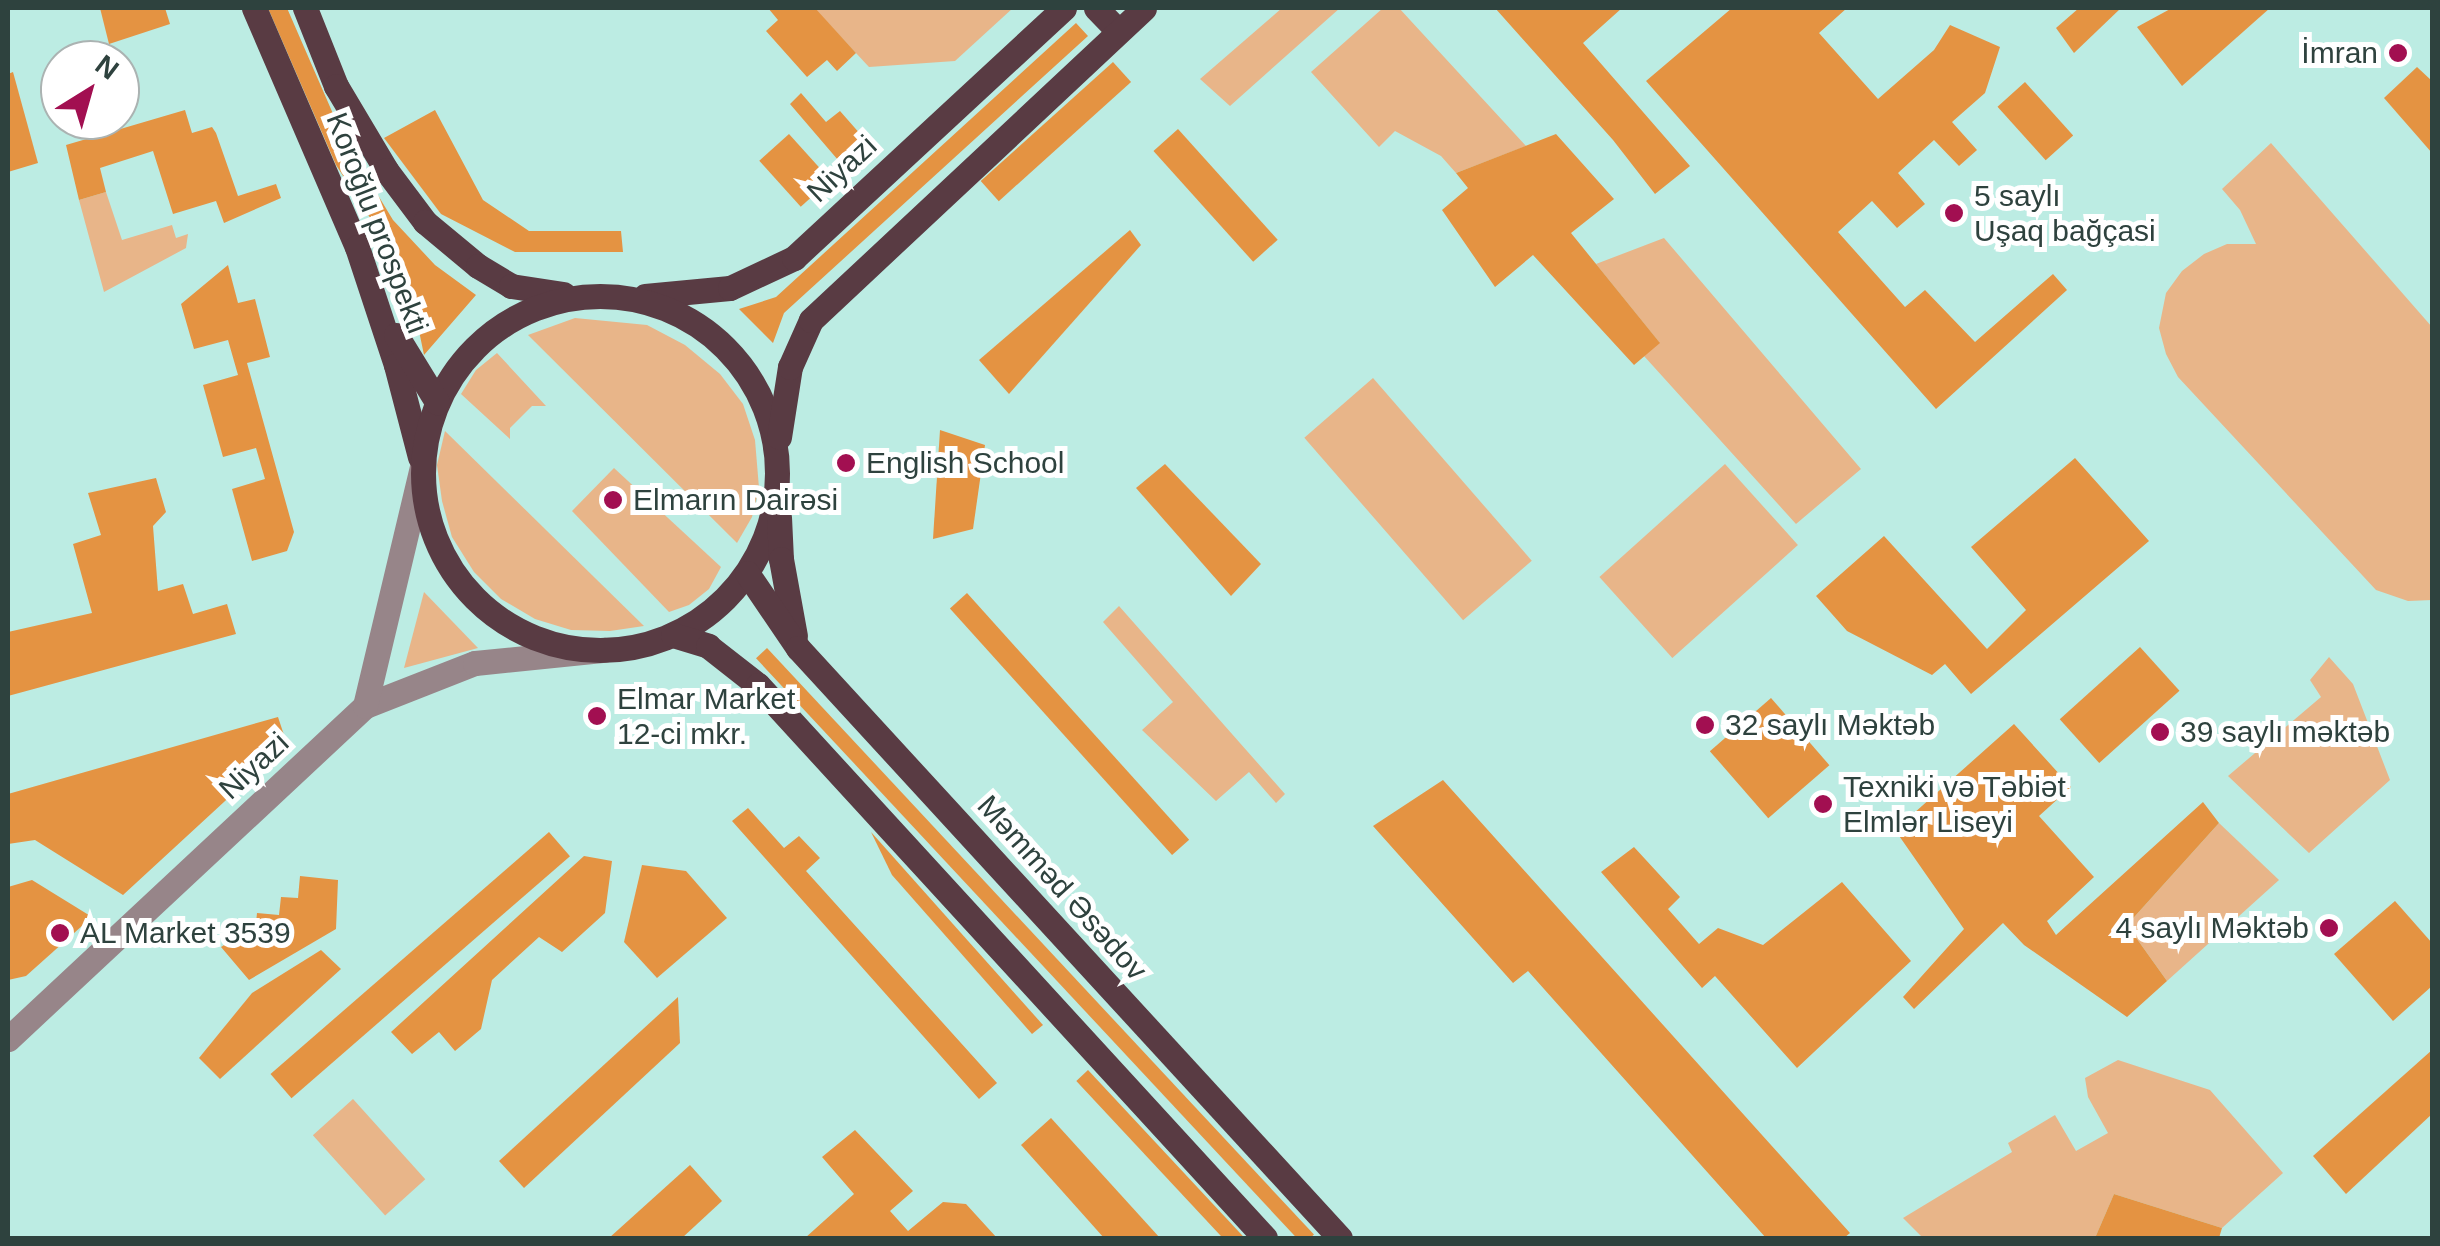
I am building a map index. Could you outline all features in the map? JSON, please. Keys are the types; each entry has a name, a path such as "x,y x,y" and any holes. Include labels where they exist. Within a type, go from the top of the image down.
{"main road":[{"name":"Koroğlu prospekti","path":"254,8 378,306 422,468"},
{"name":"Koroğlu prospekti","path":"305,8 336,86 386,170 426,222 478,266 511,286 588,296"},
{"name":"Niyazi","path":"625,297 730,288 794,258 1064,8"},
{"path":"1096,8 1118,32"},
{"path":"798,648 781,559 778,466 771,426 755,388 732,354 701,327 664,308 625,297 588,296 557,301 499,326 474,348 437,402 422,468 426,508 439,547 460,582 489,612 524,633 563,646 604,650 673,635 727,598 747,573 765,540 775,504 778,466 790,367 811,320 1144,8"},
{"path":"378,306 437,402"},
{"name":"Məmməd Əsədov","path":"747,573 798,648 1340,1238"},
{"path":"673,635 718,651 758,684 1265,1238"}],"street":[{"path":"364,706 422,468"},
{"path":"364,706 476,663 604,650"},
{"name":"Niyazi","path":"8,1040 364,706"}],"shaded area":[{"path":"100,8 165,8 170,24 121,40 108,40"},
{"path":"268,8 287,8 344,139 393,220 435,265 476,295 424,355 412,297 387,244 336,165"},
{"path":"768,8 815,8 856,53 837,71 827,60 807,77 766,31 778,20"},
{"path":"814,8 1013,8 955,61 869,67"},
{"path":"1282,8 1340,8 1230,106 1200,79"},
{"path":"1383,8 1399,8 1526,146 1456,173 1441,156 1395,131 1379,147 1311,72"},
{"path":"1495,8 1622,8 1583,43 1690,166 1655,194 1613,140"},
{"path":"1732,8 1847,8 1819,33 1878,99 1934,50 1950,25 2000,47 1985,93 1952,122 1977,150 1959,166 1934,140 1898,173 1925,204 1897,228 1872,201 1838,232 1905,307 1925,290 1975,342 2053,274 2067,290 1936,409 1646,81"},
{"path":"2079,8 2121,8 2074,53 2056,28"},
{"path":"2172,8 2270,8 2182,86 2137,27"},
{"path":"1076,23 1088,36 784,313 773,343 739,309 776,297"},
{"path":"1113,62 1131,82 999,201 981,181"},
{"path":"2417,67 2432,81 2432,153 2384,98"},
{"path":"13,72 38,163 8,172 8,74"},
{"path":"2025,82 2073,136 2046,160 1998,107"},
{"path":"801,93 826,122 840,111 869,144 844,167 790,104"},
{"path":"185,110 192,133 212,127 216,133 238,196 276,184 281,198 224,223 216,201 173,214 153,151 100,168 106,192 79,200 66,145 83,140 140,140 140,123"},
{"path":"435,110 483,200 529,231 621,231 623,252 515,252 441,214 384,138"},
{"path":"1178,129 1278,240 1253,262 1153,151"},
{"path":"789,134 830,180 801,207 759,161"},
{"path":"1556,134 1614,199 1571,233 1660,343 1634,365 1533,255 1495,287 1442,210 1468,188 1456,173"},
{"path":"2271,143 2432,327 2432,600 2408,601 2376,590 2178,377 2166,354 2159,328 2166,293 2182,271 2204,254 2227,244 2256,244 2240,210 2222,189"},
{"path":"106,192 122,240 172,225 176,238 188,234 186,248 104,292 79,200"},
{"path":"1130,230 1141,245 1009,394 979,360"},
{"path":"1664,238 1861,469 1796,524 1644,356 1659,342 1596,264"},
{"path":"228,265 238,303 255,299 270,357 247,363 294,532 287,551 252,561 232,489 265,479 256,448 223,457 203,385 238,375 228,340 194,349 181,304"},
{"path":"575,318 647,325 685,345 720,374 743,404 755,440 759,488 752,517 737,543 528,335"},
{"path":"497,353 546,406 532,406 510,428 510,439 461,394 476,370"},
{"path":"1373,378 1532,561 1463,620 1304,438"},
{"path":"940,430 985,445 973,529 933,539"},
{"path":"445,431 644,626 610,631 571,630 535,619 501,599 474,572 452,537 437,465"},
{"path":"2075,458 2149,541 1971,694 1945,664 1932,675 1847,631 1816,596 1884,536 1987,649 2026,610 1971,547"},
{"path":"1165,464 1261,564 1231,596 1136,488"},
{"path":"1725,464 1798,545 1672,658 1599,577"},
{"path":"614,468 721,567 709,589 689,605 669,612 572,511"},
{"path":"156,478 166,512 153,526 158,591 183,584 193,614 227,604 236,634 8,696 8,632 92,613 73,544 101,535 88,493"},
{"path":"424,592 478,648 404,668"},
{"path":"967,593 1189,840 1172,855 950,608"},
{"path":"1119,606 1285,794 1276,803 1249,772 1216,801 1142,730 1173,702 1103,622"},
{"path":"2140,647 2179,691 2099,763 2060,719"},
{"path":"767,648 1314,1235 1297,1238 756,658"},
{"path":"2329,657 2353,684 2390,780 2309,853 2228,776 2321,697 2310,680"},
{"path":"1771,698 1829,765 1768,818 1710,751"},
{"path":"278,717 287,744 123,895 35,840 8,844 8,794"},
{"path":"2014,724 2071,787 2039,816 2094,877 2047,921 2056,935 2203,802 2219,823 2127,925 2167,981 2127,1017 2024,945 2003,923 1914,1009 1903,997 1964,929 1895,830"},
{"path":"1443,780 1850,1233 1844,1238 1766,1238 1528,971 1513,983 1373,826"},
{"path":"748,808 784,848 799,836 820,858 806,871 997,1083 979,1099 732,821"},
{"path":"2219,823 2279,880 2167,981 2127,925"},
{"path":"549,832 570,856 292,1098 271,1074"},
{"path":"871,832 1043,1025 1032,1034 892,875"},
{"path":"1634,847 1680,897 1668,909 1699,944 1718,928 1763,945 1842,882 1911,961 1797,1068 1715,976 1702,988 1601,872"},
{"path":"584,856 612,861 605,913 562,952 539,937 492,980 481,1029 455,1051 439,1032 412,1054 391,1032"},
{"path":"642,865 686,871 727,918 657,978 624,942"},
{"path":"300,876 338,880 336,929 249,980 221,947 232,940 254,942 257,913 279,915 281,897 298,898"},
{"path":"32,880 92,917 26,976 8,980 8,887"},
{"path":"2395,901 2432,943 2432,986 2393,1021 2334,954"},
{"path":"321,950 341,969 220,1079 199,1058 252,993"},
{"path":"678,997 680,1043 524,1188 499,1161"},
{"path":"2432,1050 2432,1114 2346,1194 2313,1156"},
{"path":"2118,1060 2210,1090 2283,1173 2222,1228 2114,1194 2095,1238 1923,1238 1903,1218 2012,1152 2008,1143 2055,1115 2076,1151 2108,1133 2088,1097 2085,1078"},
{"path":"1088,1070 1243,1237 1223,1238 1076,1081"},
{"path":"353,1099 425,1179 385,1215 313,1135"},
{"path":"1051,1118 1160,1238 1104,1238 1021,1145"},
{"path":"855,1130 913,1191 890,1211 908,1231 943,1202 966,1204 997,1238 805,1238 854,1194 822,1157"},
{"path":"690,1165 722,1201 682,1238 609,1238"},
{"path":"2114,1194 2222,1228 2219,1238 2095,1238"}],"place":[{"name":"İmran","path":"2398,53"},
{"name":"5 saylı Uşaq bağçasi","path":"1954,213"},
{"name":"English School","path":"846,463"},
{"name":"Elmarın Dairəsi","path":"613,500"},
{"name":"Elmar Market 12-ci mkr.","path":"597,716"},
{"name":"32 saylı Məktəb","path":"1705,725"},
{"name":"39 saylı məktəb","path":"2160,732"},
{"name":"Texniki və Təbiət Elmlər Liseyi","path":"1823,804"},
{"name":"4 saylı Məktəb","path":"2329,928"},
{"name":"AL Market 3539","path":"60,933"}]}
